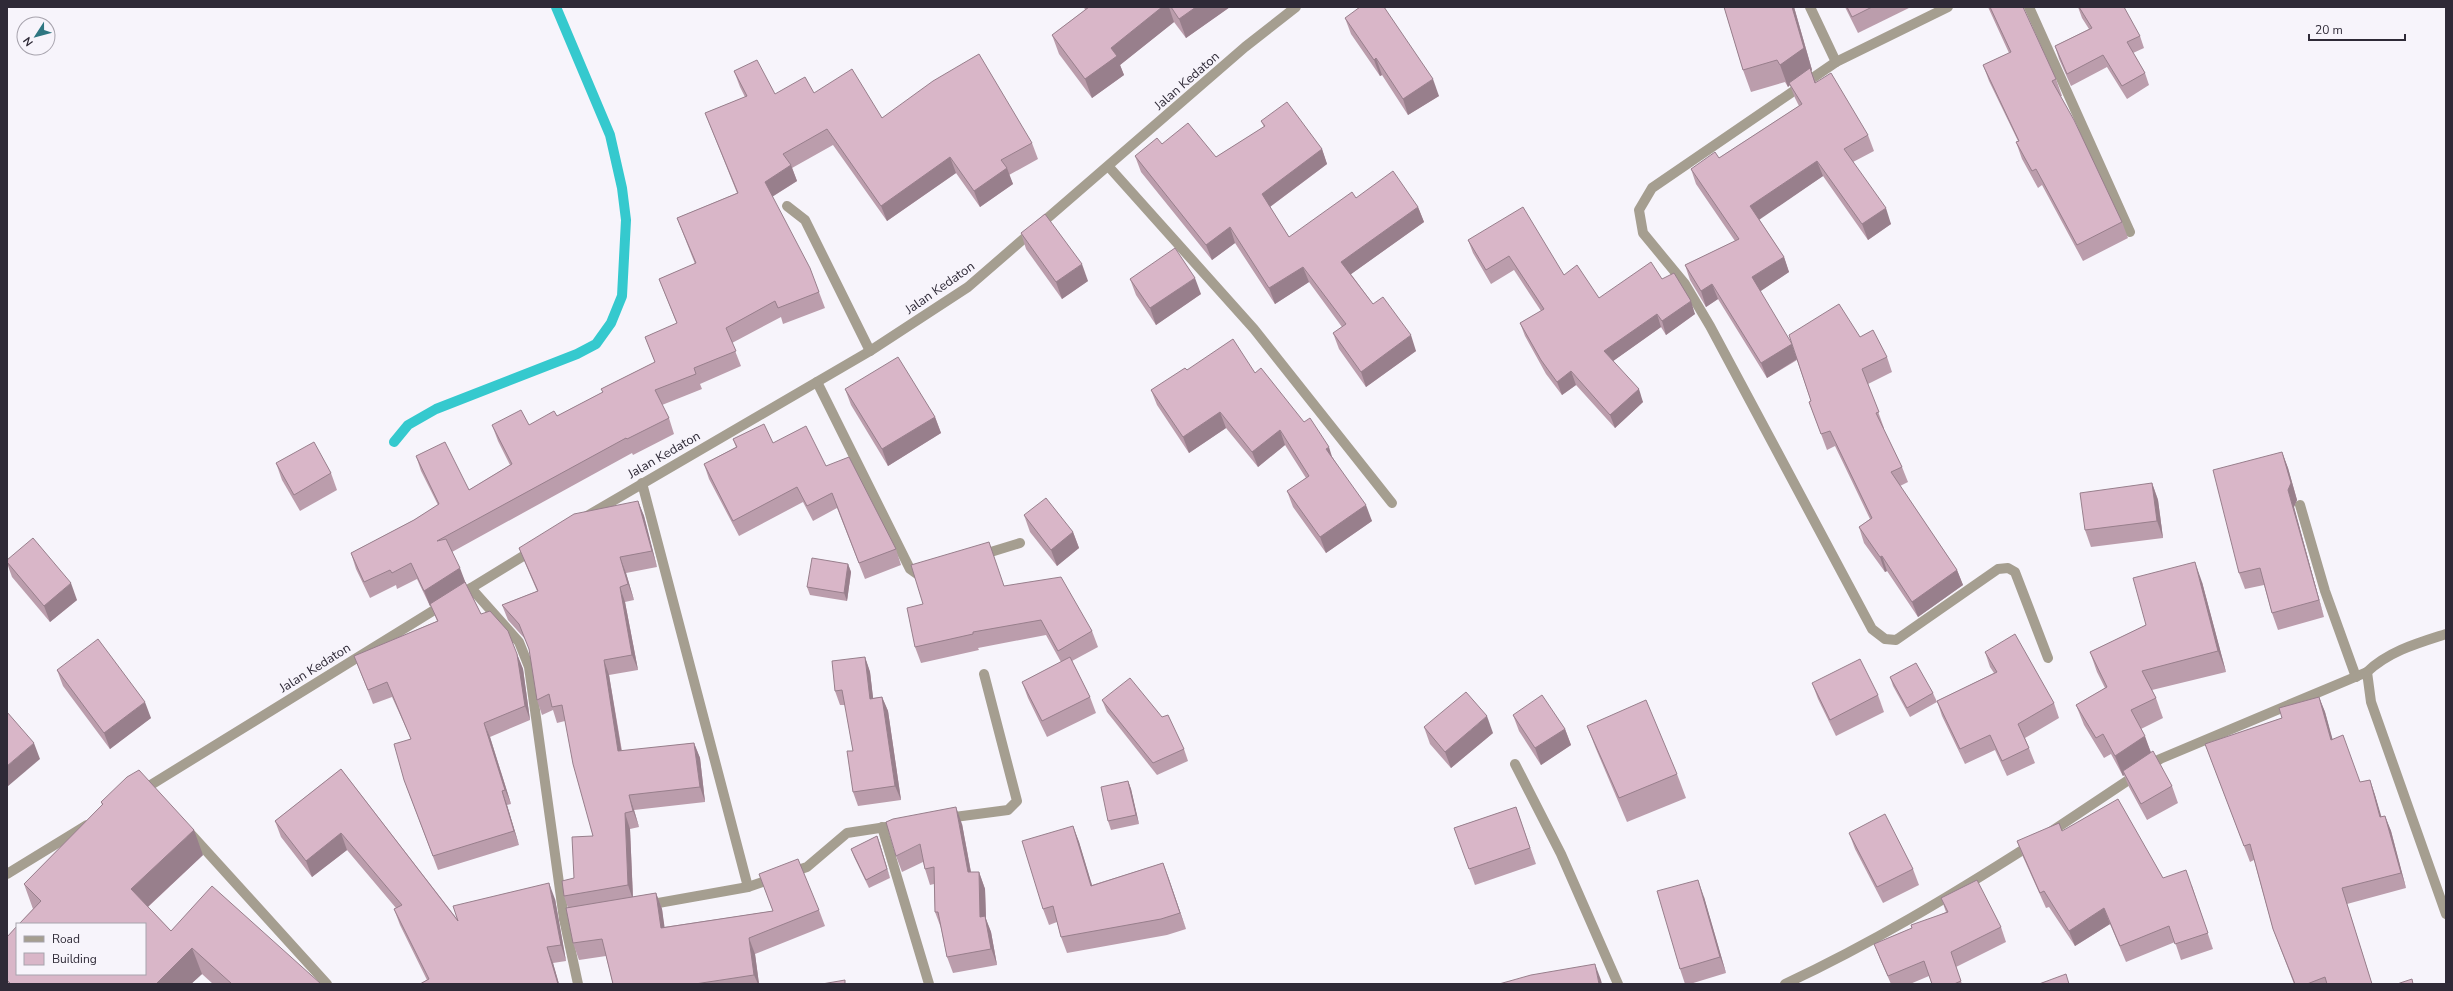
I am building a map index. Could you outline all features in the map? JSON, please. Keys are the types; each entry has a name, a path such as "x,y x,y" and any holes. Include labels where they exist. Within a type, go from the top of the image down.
{"street":[{"name":"Jalan Kedaton","path":"576,523 870,351 968,287 1109,167 1245,47 1296,7"},
{"path":"1810,7 1836,62"},
{"path":"1948,7 1836,62 1652,188 1639,210 1643,233 1685,284 1710,326 1872,629 1884,639 1896,640 1998,569 2008,568 2015,572 2048,658"},
{"path":"2029,7 2130,232"},
{"path":"1109,167 1254,329 1392,503"},
{"path":"787,206 805,220 870,351"},
{"path":"817,382 910,569 917,574 932,570"},
{"path":"642,483 748,887"},
{"path":"2300,505 2325,591 2356,676"},
{"name":"Jalan Kedaton","path":"130,798 152,788 543,543"},
{"path":"969,559 1020,543"},
{"path":"471,588 519,642 529,667 564,919 578,984"},
{"path":"1785,984 1889,931 1968,885 2160,759 2367,672 2377,663 2412,644 2446,634"},
{"path":"2367,672 2371,702 2446,914"},
{"path":"936,820 1008,810 1017,801 984,674"},
{"path":"1515,764 1562,854 1618,984"},
{"path":"7,874 98,818"},
{"path":"633,907 748,887 807,866 847,833 913,823"},
{"path":"184,825 327,984"},
{"path":"882,827 929,984"},
{"path":"564,919 595,914"}],"building":[{"path":"1089,7 1162,7 1111,48 1117,56 1085,79 1052,35"},
{"path":"1171,7 1196,7 1179,19"},
{"path":"1360,7 1384,7 1433,79 1403,99 1376,58 1374,60 1345,18"},
{"path":"1724,7 1792,7 1804,48 1780,65 1777,60 1743,70"},
{"path":"1847,7 1872,7 1852,17"},
{"path":"1990,7 2023,7 2056,79 2052,81 2074,120 2122,222 2077,245 2036,169 2032,171 2016,142 2019,141 1983,65 2011,52"},
{"path":"2079,7 2124,7 2140,36 2127,42 2145,73 2122,86 2103,55 2067,74 2055,46 2092,28"},
{"path":"979,54 1032,143 1001,160 1007,168 974,191 950,157 881,206 827,129 783,154 791,165 765,182 810,268 819,292 778,308 775,301 726,328 736,351 694,368 696,374 655,390 669,418 627,439 626,438 437,541 446,539 460,568 424,591 411,563 392,573 390,570 364,582 351,553 414,520 439,504 416,456 445,442 469,490 512,464 492,425 521,410 529,425 554,411 557,416 603,392 601,389 655,362 645,337 677,323 659,279 696,263 677,218 738,193 705,113 747,96 734,71 757,60 775,94 805,77 814,93 852,69 882,118 933,81"},
{"path":"1810,68 1815,83 1831,73 1868,135 1844,149 1886,208 1862,224 1817,161 1750,206 1784,257 1752,277 1792,344 1761,363 1712,284 1701,291 1685,265 1739,239 1691,169 1715,152 1719,158 1802,104 1789,83"},
{"path":"1287,102 1322,149 1262,194 1289,237 1352,192 1356,198 1393,171 1418,207 1341,262 1373,304 1383,297 1411,335 1361,372 1333,333 1346,324 1303,267 1269,288 1230,227 1206,245 1135,156 1157,138 1162,144 1188,123 1216,157 1265,126 1261,121"},
{"path":"1523,207 1564,275 1577,265 1599,298 1651,262 1662,279 1674,273 1691,301 1662,321 1657,314 1604,351 1639,389 1610,415 1571,371 1557,382 1541,360 1520,323 1544,309 1509,256 1486,270 1468,240"},
{"path":"1045,214 1082,264 1056,282 1021,233"},
{"path":"1175,248 1195,278 1150,308 1130,279"},
{"path":"1839,304 1860,337 1873,330 1887,357 1862,369 1879,412 1876,413 1902,467 1891,472 1957,570 1912,602 1882,556 1880,557 1859,527 1872,518 1830,431 1821,434 1809,402 1811,401 1789,335"},
{"path":"1233,339 1255,373 1261,368 1304,422 1310,418 1329,447 1326,449 1366,505 1320,537 1287,491 1309,476 1280,430 1252,452 1220,412 1183,437 1151,390 1185,368 1187,370"},
{"path":"898,357 935,417 882,449 845,389"},
{"path":"764,424 773,443 806,426 826,466 849,457 896,549 859,563 832,493 807,506 797,487 733,521 704,464 737,447 733,439"},
{"path":"314,442 331,473 294,495 276,463"},
{"path":"2282,452 2291,483 2288,490 2319,600 2272,613 2260,568 2239,573 2213,470"},
{"path":"2152,483 2157,521 2085,530 2080,493"},
{"path":"1046,498 1073,532 1051,550 1024,515"},
{"path":"638,501 652,551 620,557 628,584 620,587 632,655 604,660 618,751 694,743 700,787 629,795 633,811 625,813 628,885 564,896 562,881 574,878 572,837 593,836 573,764 562,705 552,707 549,694 537,700 529,649 519,624 502,605 538,591 519,548 574,514"},
{"path":"33,538 71,583 44,606 7,562 7,560"},
{"path":"989,542 1004,586 1061,577 1092,631 1058,651 1041,620 973,632 973,634 915,647 907,608 923,604 911,565"},
{"path":"812,558 848,564 844,593 807,587"},
{"path":"2195,562 2218,651 2142,671 2156,698 2131,710 2145,736 2115,756 2103,734 2096,738 2076,705 2107,687 2090,652 2146,625 2133,578"},
{"path":"465,582 481,614 490,611 508,631 517,654 525,706 484,723 505,790 502,791 514,831 433,856 404,780 394,744 411,739 387,682 368,690 354,656 438,621 430,604"},
{"path":"2015,634 2054,703 2018,724 2029,748 2002,761 1990,735 1960,749 1937,701 1997,672 1985,652"},
{"path":"98,639 145,702 104,733 57,670"},
{"path":"865,657 870,699 882,697 895,786 853,792 847,751 853,751 842,690 835,691 832,661"},
{"path":"1070,657 1090,697 1042,721 1022,682"},
{"path":"1860,659 1878,695 1830,720 1812,683"},
{"path":"1916,663 1933,693 1907,708 1890,677"},
{"path":"1130,678 1162,717 1168,715 1184,749 1153,763 1102,700"},
{"path":"1466,692 1487,716 1445,752 1424,727"},
{"path":"1542,695 1565,729 1535,748 1513,715"},
{"path":"2319,697 2331,740 2343,735 2360,782 2370,780 2380,817 2385,816 2401,873 2342,888 2372,984 2327,984 2325,977 2307,984 2295,984 2273,929 2250,844 2244,846 2205,744 2282,718 2279,708"},
{"path":"1646,700 1677,774 1619,798 1587,726"},
{"path":"7,712 34,743 7,766"},
{"path":"2153,751 2172,786 2141,804 2123,771"},
{"path":"341,769 458,921 453,906 549,883 561,945 547,947 558,984 420,984 429,979 394,909 402,905 341,833 306,861 275,821"},
{"path":"139,770 194,830 131,889 171,931 212,886 321,984 232,984 192,948 156,984 11,984 7,980 7,937 16,927 16,975 146,975 146,923 20,923 41,901 24,884 103,804 101,802 127,777"},
{"path":"1128,781 1136,815 1108,821 1101,787"},
{"path":"2118,799 2163,878 2186,870 2208,933 2175,944 2169,926 2120,946 2104,908 2069,931 2044,891 2040,893 2017,841 2059,823 2062,831"},
{"path":"956,807 968,872 979,872 980,917 985,916 991,949 947,957 938,912 935,912 934,867 925,869 920,844 896,856 886,822 893,819"},
{"path":"1516,807 1530,848 1469,869 1454,828"},
{"path":"1885,814 1913,869 1877,887 1849,833"},
{"path":"1073,826 1091,886 1163,863 1180,913 1161,919 1061,937 1053,906 1043,909 1022,841"},
{"path":"877,836 887,869 866,880 851,849"},
{"path":"798,859 819,910 749,938 754,975 695,984 613,984 602,939 573,943 566,908 656,893 661,928 773,911 759,874"},
{"path":"1698,880 1720,957 1680,969 1657,891"},
{"path":"1977,880 2001,927 1951,952 1961,981 1954,984 1932,984 1924,961 1888,976 1874,944 1912,928 1911,925 1948,912 1941,898"},
{"path":"1595,964 1599,984 1499,984 1531,975"},
{"path":"2066,974 2069,984 2039,984"},
{"path":"2412,979 2413,984 2397,984"},
{"path":"845,980 845,984 822,984"}],"waterway":[{"path":"394,442 408,425 436,409 577,354 596,344 611,323 622,296 626,220 622,188 610,135 556,7"}]}
